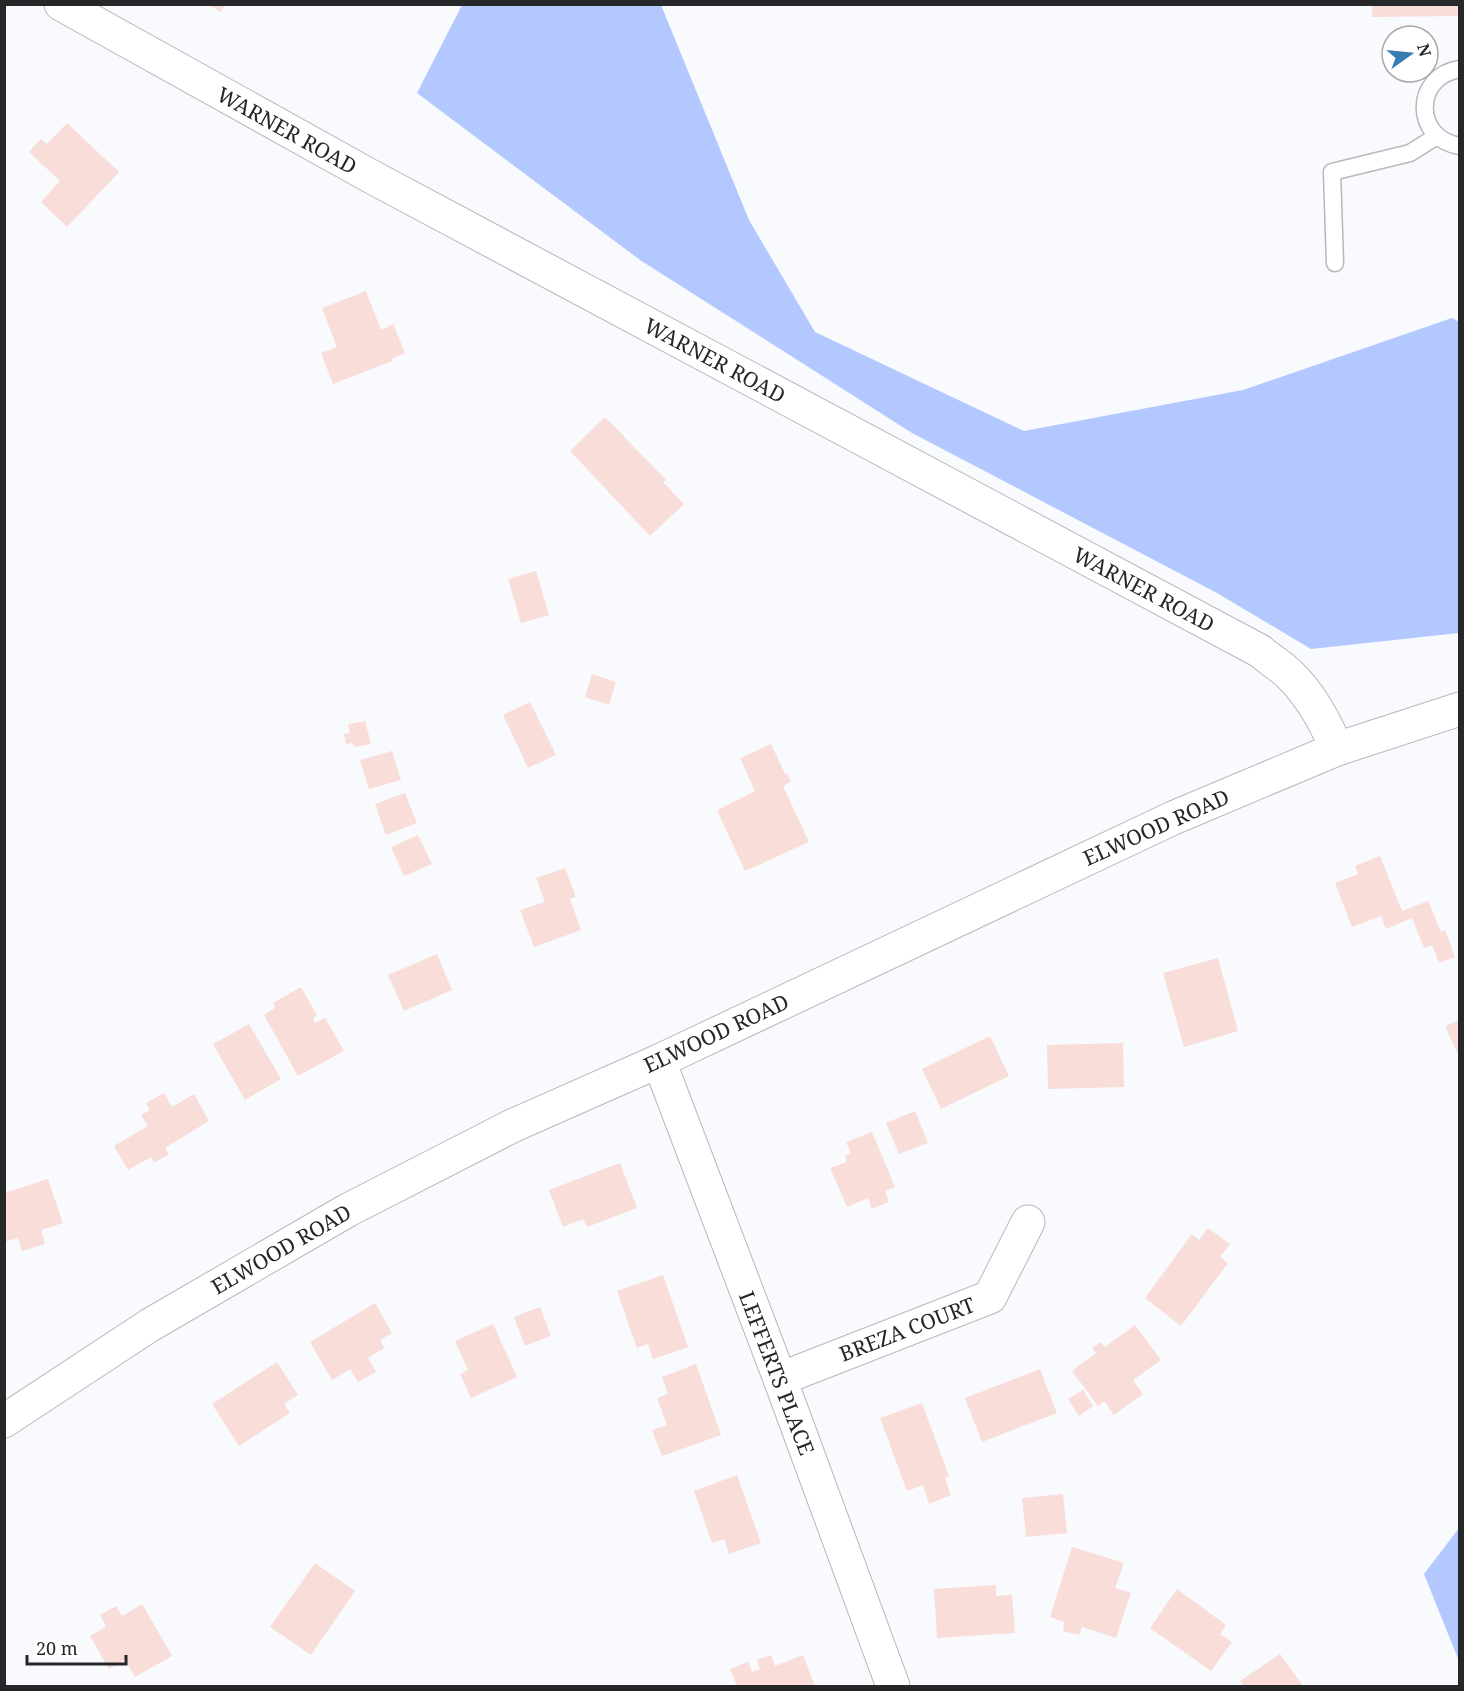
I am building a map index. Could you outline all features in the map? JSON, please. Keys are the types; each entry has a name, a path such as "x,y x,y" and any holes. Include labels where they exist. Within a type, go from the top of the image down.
{"street":[{"name":"WARNER ROAD","path":"61,4 372,177 1260,651 1289,674 1310,699 1337,749"},
{"name":"ELWOOD ROAD","path":"4,1421 150,1325 348,1210 512,1126 658,1061 1173,818 1337,749 1460,709"},
{"name":"LEFFERTS PLACE","path":"658,1061 780,1379 893,1686"},
{"name":"BREZA COURT","path":"780,1379 990,1297 1028,1222"}],"lane":[{"path":"1460,69 1445,73 1434,81 1427,93 1424,106 1426,120 1440,140 1460,146"},
{"path":"1335,263 1332,172 1410,153 1437,136"}],"shaded area":[{"path":"462,5 661,5 749,220 815,332 1024,431 1243,390 1452,318 1459,322 1459,633 1311,649 1217,593 912,433 640,260 417,93"},
{"path":"1459,1528 1459,1661 1424,1574"}],"building":[{"path":"207,4 225,4 221,12"},
{"path":"1372,4 1460,4 1460,16 1372,17"},
{"path":"67,123 119,172 67,227 41,202 60,181 29,152 41,139 47,144"},
{"path":"366,291 381,330 393,324 405,353 391,359 392,361 333,384 321,353 337,347 322,308"},
{"path":"605,417 666,480 663,482 684,504 650,536 570,451"},
{"path":"536,571 549,615 521,623 508,579"},
{"path":"592,674 616,682 609,705 585,697"},
{"path":"530,702 556,755 528,768 503,715"},
{"path":"365,721 371,744 354,747 353,743 346,744 344,734 350,733 348,724"},
{"path":"771,744 791,782 783,786 809,842 745,871 717,810 755,791 740,758"},
{"path":"392,751 401,780 369,789 360,760"},
{"path":"405,793 417,823 386,835 375,804"},
{"path":"418,835 432,864 404,876 391,847"},
{"path":"1380,856 1402,911 1428,901 1441,932 1445,930 1455,957 1439,963 1432,945 1424,948 1412,918 1386,929 1381,916 1352,927 1335,883 1358,874 1355,866"},
{"path":"565,868 576,897 570,899 581,930 534,947 520,910 545,902 536,878"},
{"path":"437,954 452,990 404,1011 388,975"},
{"path":"1218,958 1238,1031 1184,1047 1163,973"},
{"path":"301,987 317,1015 313,1018 315,1023 325,1018 344,1051 298,1076 264,1015 275,1008 273,1003"},
{"path":"1460,1020 1460,1059 1445,1026"},
{"path":"249,1024 281,1079 245,1100 213,1044"},
{"path":"990,1036 1009,1076 941,1109 922,1069"},
{"path":"1123,1043 1124,1087 1048,1089 1047,1045"},
{"path":"164,1093 172,1107 194,1094 209,1121 165,1148 169,1154 154,1163 151,1157 128,1170 114,1146 148,1126 141,1115 150,1110 146,1103"},
{"path":"915,1111 928,1143 899,1154 886,1123"},
{"path":"872,1132 895,1187 885,1191 889,1202 872,1209 868,1198 847,1207 830,1168 847,1162 845,1156 851,1153 846,1142"},
{"path":"620,1163 637,1208 587,1227 583,1219 563,1227 549,1190"},
{"path":"48,1179 63,1223 41,1230 45,1244 22,1251 18,1238 4,1242 4,1193"},
{"path":"1208,1228 1230,1244 1220,1257 1228,1263 1181,1326 1145,1298 1192,1234 1199,1240"},
{"path":"663,1275 688,1347 653,1359 648,1344 637,1348 617,1291"},
{"path":"375,1303 392,1333 380,1340 384,1348 368,1358 376,1372 358,1382 350,1369 332,1380 310,1342"},
{"path":"540,1307 551,1336 525,1346 514,1317"},
{"path":"493,1324 517,1377 471,1398 460,1374 468,1370 455,1341"},
{"path":"1135,1325 1161,1360 1133,1380 1143,1394 1114,1415 1104,1401 1098,1406 1072,1371 1096,1353 1092,1348 1101,1342 1105,1347"},
{"path":"277,1362 298,1395 284,1404 290,1413 239,1446 212,1404"},
{"path":"696,1364 721,1435 662,1456 652,1430 667,1425 657,1398 668,1394 662,1377"},
{"path":"1040,1369 1057,1413 982,1442 965,1398"},
{"path":"1083,1390 1093,1406 1079,1416 1068,1399"},
{"path":"922,1403 949,1476 945,1478 951,1495 929,1504 923,1485 907,1491 880,1418"},
{"path":"737,1475 761,1543 729,1554 724,1539 712,1543 694,1491"},
{"path":"1063,1494 1067,1533 1026,1537 1022,1498"},
{"path":"1072,1547 1124,1563 1115,1588 1131,1593 1116,1638 1082,1627 1079,1635 1063,1631 1064,1622 1050,1617"},
{"path":"315,1563 355,1591 311,1655 270,1627"},
{"path":"996,1585 996,1596 1012,1595 1015,1633 937,1638 934,1589"},
{"path":"1177,1589 1226,1625 1220,1634 1232,1642 1211,1671 1150,1628"},
{"path":"142,1604 172,1656 135,1677 125,1660 109,1669 90,1636 106,1627 100,1615 116,1606 122,1616"},
{"path":"1280,1654 1303,1686 1244,1686 1240,1681"},
{"path":"771,1655 775,1666 803,1655 815,1686 737,1686 730,1669 748,1662 752,1672 760,1669 757,1660"}]}
